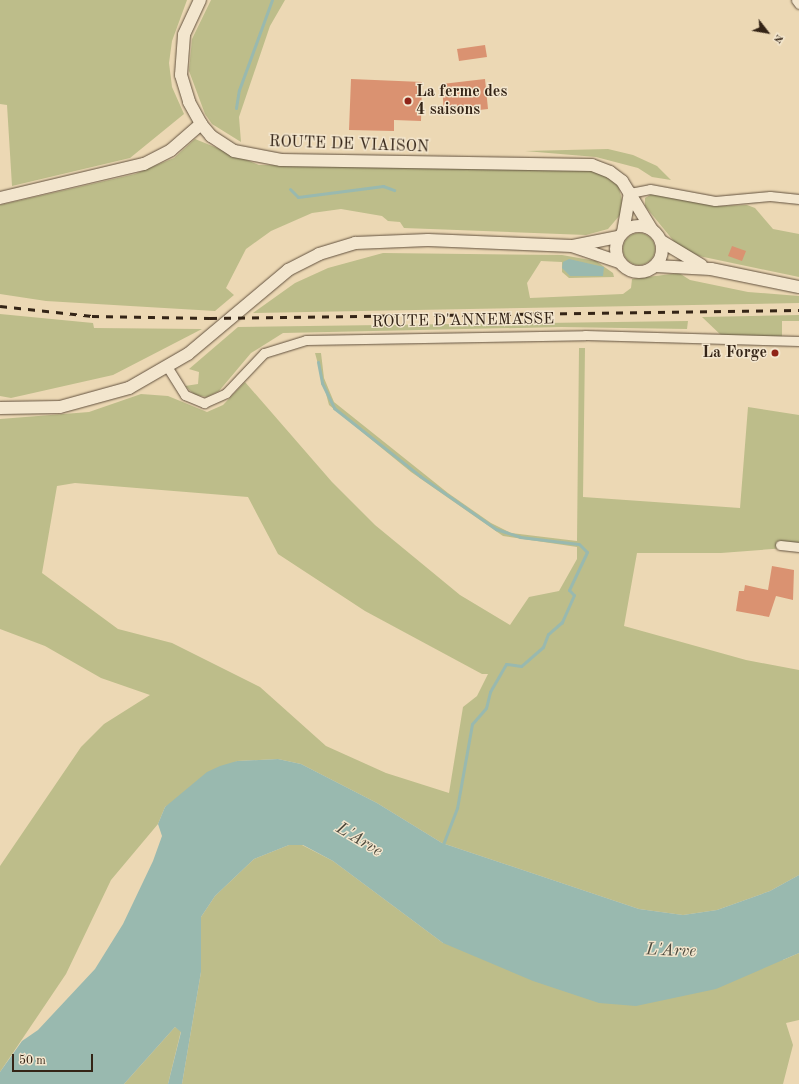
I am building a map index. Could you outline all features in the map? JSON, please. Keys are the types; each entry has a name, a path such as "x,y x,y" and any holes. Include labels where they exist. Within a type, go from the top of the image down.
{"main road":[{"name":"ROUTE DE VIAISON","path":"200,0 184,35 180,58 186,93 201,124 225,146 259,158 584,165 610,172 630,193 652,230"},
{"path":"0,198 144,164 171,150 201,124"},
{"path":"619,262 615,249 621,234 630,193"},
{"path":"0,408 34,410 83,403 129,388 168,368 202,343 274,280 331,250 377,240 572,246 621,234 637,225 652,230 661,241 711,269"},
{"path":"655,266 662,254 661,241"},
{"path":"572,246 619,262 637,272 655,266 711,269 799,288"}],"street":[{"path":"796,0 799,4"},
{"path":"630,193 650,189 715,201 770,196 799,199"},
{"name":"ROUTE D'ANNEMASSE","path":"168,368 185,395 204,403 226,392 264,353 306,340 585,335 799,341"},
{"path":"780,545 799,546"}],"green space":[{"path":"0,0 187,0 172,41 169,63 172,87 184,114 130,158 12,186 7,105 0,104"},
{"path":"211,0 285,0 270,26 239,117 241,142 212,124 205,114 189,71 192,39"},
{"path":"195,139 259,165 592,169 618,184 622,200 620,215 608,229 586,235 404,228 400,222 388,221 382,216 341,209 312,213 271,231 246,249 226,288 234,295 215,311 46,301 0,294 0,205 135,174 174,158"},
{"path":"608,149 633,155 657,166 671,180 652,177 638,168 596,157 525,151"},
{"path":"652,194 719,206 747,205 755,208 773,229 799,234 799,277 699,256 677,245 645,206 645,198"},
{"path":"636,233 642,233 651,237 655,249 651,261 642,265 636,265 627,261 623,252 623,246 627,237"},
{"path":"383,253 562,255 596,261 613,273 614,277 569,278 562,272 562,262 541,261 527,283 530,298 623,294 631,288 632,279 679,273 690,280 748,292 799,296 799,303 253,313 295,283 328,268"},
{"path":"0,314 93,323 94,328 202,329 113,375 11,398 0,396"},
{"path":"799,315 799,321 782,321 782,340 723,337 702,317"},
{"path":"688,321 687,329 561,327 283,333 251,353 219,391 207,397 195,395 185,386 198,384 199,372 189,369 238,327"},
{"path":"579,348 585,348 583,497 740,508 748,407 799,415 799,547 721,553 637,553 624,626 746,660 799,670 799,875 770,891 717,910 683,915 639,909 442,843 377,803 301,764 278,759 237,761 165,807 158,824 111,880 66,974 0,1072 0,866 81,747 104,724 150,695 101,678 45,646 0,629 0,419 89,412 141,394 168,396 207,412 223,405 245,382 332,482 375,525 460,595 510,625 529,597 559,591 577,559 577,547 503,536 411,472 329,405 315,353 321,353 324,378 334,402 448,493 491,523 511,533 577,541","holes":["75,483 248,497 278,554 365,611 482,674 488,674 477,696 463,707 449,793 386,773 326,746 260,687 172,643 118,629 42,573 57,486"]},
{"path":"289,845 302,845 333,861 443,943 783,960 799,953 799,1020 786,1023 793,1045 783,1084 182,1084 201,972 201,917 215,896 254,859"},
{"path":"175,1027 181,1031 168,1084 124,1084"}],"water":[{"path":"569,259 604,267 603,276 570,276 562,268 563,262"},
{"name":"L'Arve","path":"278,759 301,764 377,803 442,843 639,909 683,915 717,910 770,891 799,875 799,953 716,989 636,1006 599,1003 533,981 443,943 333,861 303,845 289,845 254,859 215,896 201,917 201,972 182,1084 168,1084 181,1032 175,1027 124,1084 0,1084 0,1072 22,1041 38,1030 95,969 123,924 153,861 162,836 158,824 165,807 207,772 220,766 237,761"}],"building":[{"path":"485,45 487,57 459,61 457,49"},
{"path":"351,79 422,82 421,121 394,120 394,131 349,130"},
{"path":"485,79 488,109 444,114 442,84"},
{"path":"732,246 746,251 742,261 728,256"},
{"path":"772,566 794,570 793,600 776,596 769,617 736,611 739,591 744,591 745,585 768,590"}],"waterway":[{"path":"236,108 239,90 272,0"},
{"path":"290,189 298,197 383,186 394,190"},
{"path":"318,362 322,383 334,408 420,476 496,529 520,537 579,544 587,552 569,590 574,595 562,622 548,634 543,647 521,666 506,664 490,692 486,708 472,724 457,808 442,847"}],"railway":[{"path":"0,306 92,316 210,318 799,310"}],"place":[{"name":"La ferme des 4 saisons","path":"408,101"},
{"name":"La Forge","path":"775,353"}]}
